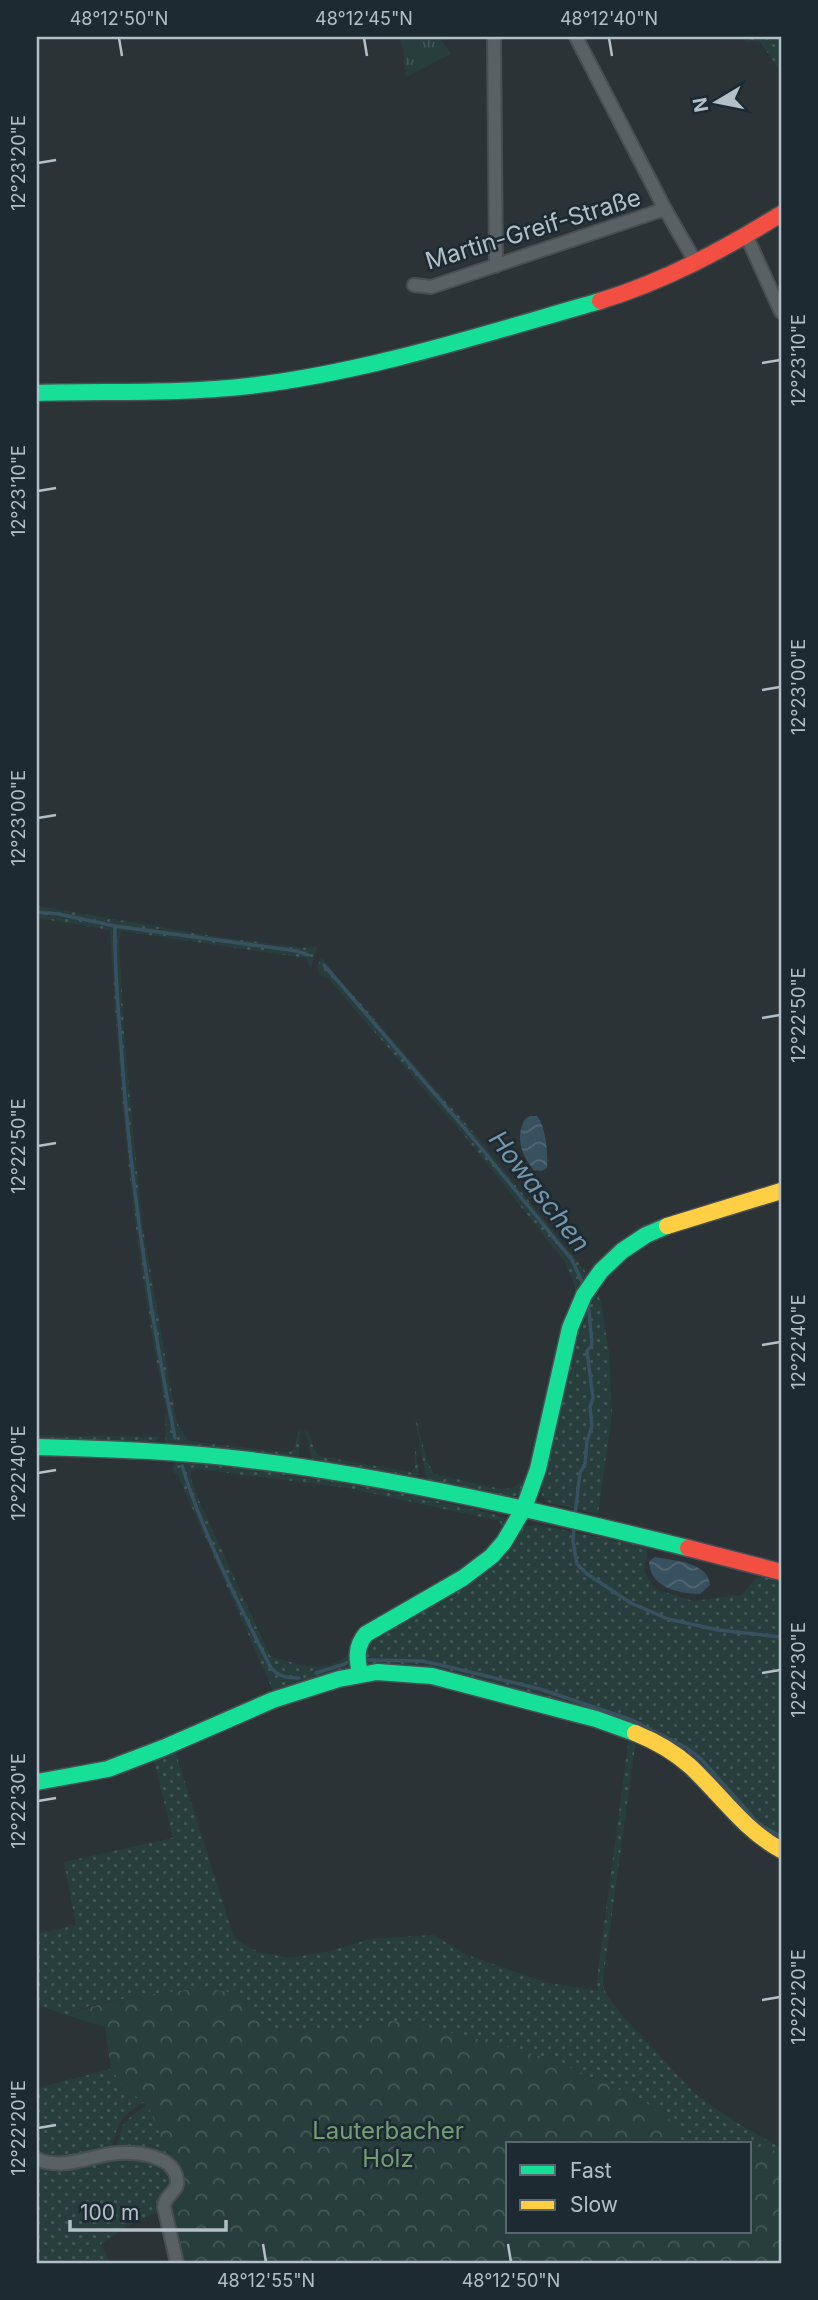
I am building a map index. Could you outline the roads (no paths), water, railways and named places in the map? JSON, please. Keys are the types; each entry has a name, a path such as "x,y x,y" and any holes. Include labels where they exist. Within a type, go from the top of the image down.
{"street":[{"path":"494,37 496,266"},
{"path":"576,37 696,263"},
{"name":"Martin-Greif-Straße","path":"414,285 431,287 665,209"},
{"path":"37,394 249,386 398,358 664,279 781,214"},
{"path":"746,235 781,312"},
{"path":"360,1674 357,1654 363,1638 478,1570 502,1545 523,1511 532,1490 570,1330 585,1294 608,1264 640,1238 681,1221 781,1191"},
{"path":"37,1447 160,1452 280,1464 424,1488 781,1572"},
{"path":"37,1782 108,1769 273,1700 360,1674 393,1672 432,1676 597,1719 644,1737 674,1753 689,1765 750,1829 781,1850"},
{"path":"37,2159 60,2164 120,2153 155,2157 169,2164 174,2169 178,2182 177,2187 167,2194 164,2207 177,2263"}],"water":[{"path":"537,1116 544,1134 547,1168 542,1171 534,1170 521,1146 520,1132 525,1119"},
{"path":"655,1557 696,1567 708,1577 710,1585 700,1594 666,1587 654,1577 651,1570 649,1561"}],"waterway":[{"name":"Howaschen","path":"37,912 115,926 297,951 308,955"},
{"path":"115,926 117,992 136,1202 157,1344 175,1438"},
{"name":"Howaschen","path":"324,965 472,1137 572,1260 584,1286"},
{"name":"Howaschen","path":"575,1514 580,1473 585,1464 587,1441 592,1426 590,1407 593,1398 587,1351 592,1345 588,1300"},
{"path":"182,1466 211,1544 271,1668 284,1676 299,1678"},
{"name":"Howaschen","path":"574,1526 573,1541 577,1564 587,1574 631,1603 668,1619 718,1630 781,1637"},
{"path":"368,1660 422,1661 445,1666 540,1689 632,1720 685,1747 701,1759 758,1823 781,1837"},
{"path":"316,1673 345,1664"}],"park label":[{"name":"Lauterbacher Holz","path":"388,2144"}]}
